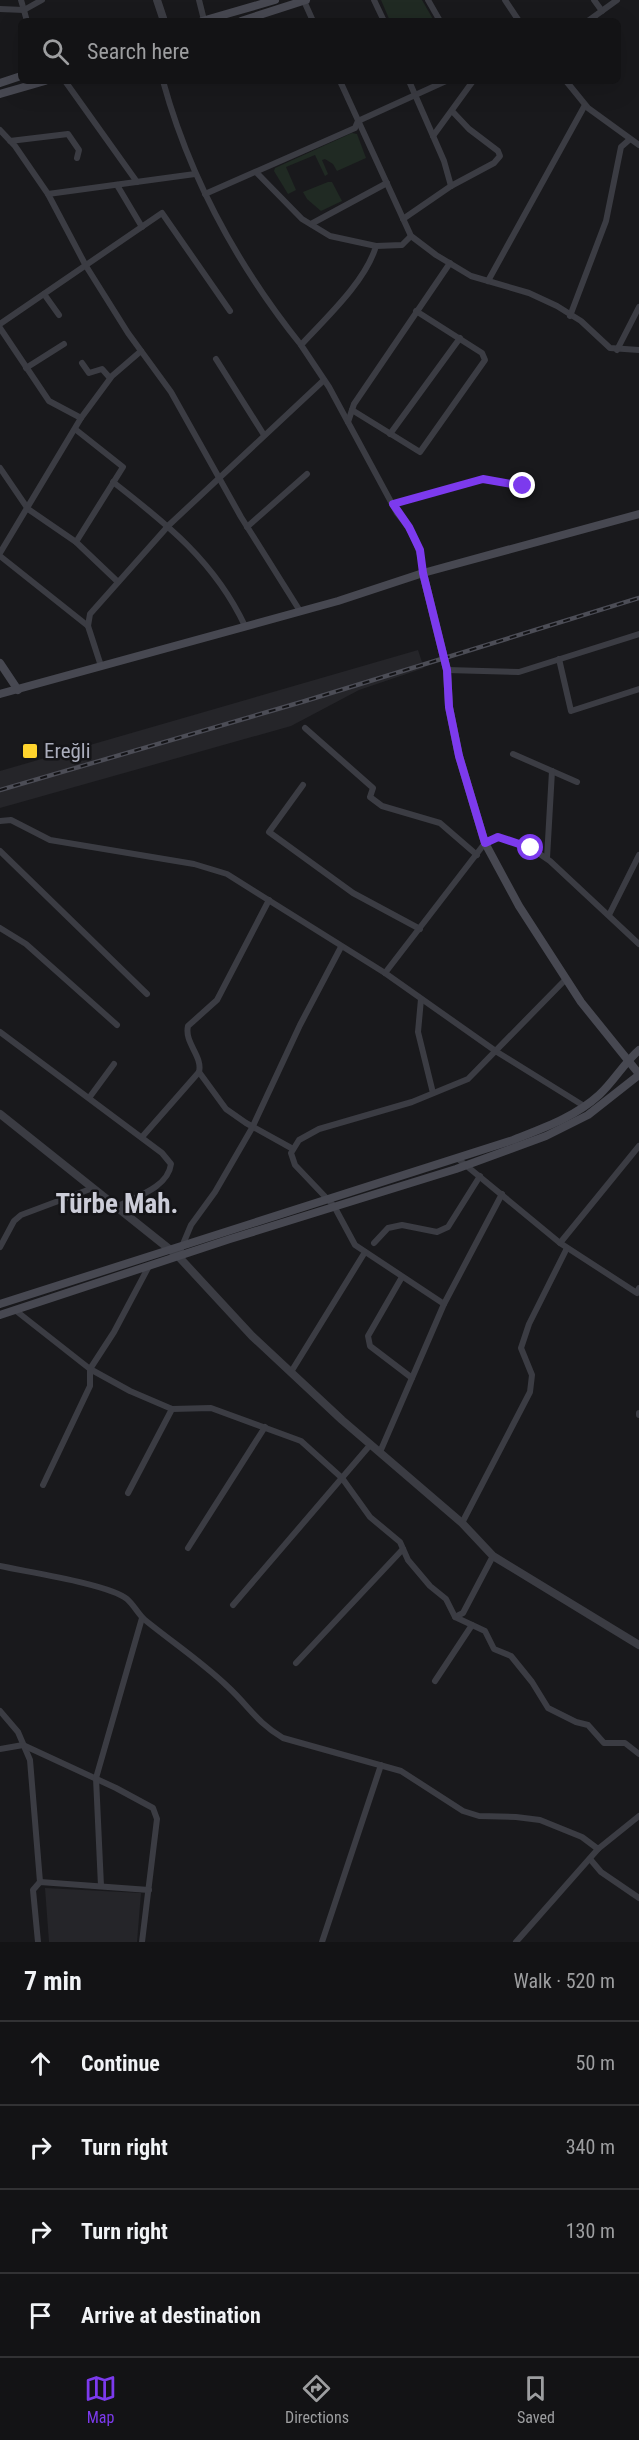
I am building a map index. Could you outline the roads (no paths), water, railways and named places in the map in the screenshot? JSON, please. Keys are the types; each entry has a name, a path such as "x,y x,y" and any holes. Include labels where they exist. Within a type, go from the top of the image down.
{"main road":[{"path":"213,18 275,0"},
{"path":"250,18 305,0"},
{"path":"0,83 18,77"},
{"path":"0,94 35,84"},
{"path":"0,702 1,690 18,690 300,611 423,573 639,514"},
{"path":"0,1315 149,1265 467,1165 546,1136 588,1115 639,1075 581,1002 519,906 485,843 459,756 449,707 447,670 423,573"},
{"path":"0,663 18,690"},
{"path":"0,1304 513,1140 571,1116 599,1095 628,1059 639,1050"}],"street":[{"path":"21,0 26,18"},
{"path":"0,9 24,10 42,0"},
{"path":"157,0 163,18"},
{"path":"199,0 202,18"},
{"path":"305,0 312,18"},
{"path":"374,0 383,18"},
{"path":"428,0 438,18"},
{"path":"505,0 517,18"},
{"path":"594,0 602,11"},
{"path":"592,18 617,0"},
{"path":"67,84 137,182"},
{"path":"164,84 171,112 195,174 229,242 324,380 393,504 409,527 420,550 423,573"},
{"path":"341,84 411,236 471,276 529,293 557,306 581,321 601,341 617,351 639,350"},
{"path":"411,84 444,161 451,186"},
{"path":"204,194 355,128 358,121 440,84"},
{"path":"434,136 471,84"},
{"path":"568,84 585,105 629,140 638,144"},
{"path":"488,280 585,105"},
{"path":"403,219 451,186 494,163 500,156 452,111"},
{"path":"0,130 48,194 86,266 141,351 171,392 218,478 300,611"},
{"path":"10,141 68,134 79,150 77,158"},
{"path":"570,316 606,221 621,147 629,140"},
{"path":"256,172 285,203 330,236 376,246 402,245 411,236"},
{"path":"48,194 195,174"},
{"path":"311,224 387,183"},
{"path":"117,185 142,227"},
{"path":"81,418 49,401 0,326 162,213 230,311"},
{"path":"301,345 334,310 362,274 376,246"},
{"path":"348,422 354,404 450,263"},
{"path":"44,294 58,315"},
{"path":"617,351 639,307"},
{"path":"352,410 420,452 485,360 483,353 416,311"},
{"path":"390,434 460,338"},
{"path":"26,368 64,344"},
{"path":"88,626 0,554 81,418 110,378 141,351"},
{"path":"216,359 264,435"},
{"path":"82,363 89,373 102,369 110,378"},
{"path":"100,666 88,626 90,614 169,525 324,380"},
{"path":"75,429 123,467 76,542"},
{"path":"0,468 28,508 76,542 118,582"},
{"path":"247,527 308,474"},
{"path":"393,504 483,479 523,486"},
{"path":"113,482 169,525 194,550 234,604 245,626"},
{"path":"447,670 519,672 639,633"},
{"path":"559,659 571,711 639,689"},
{"path":"305,728 373,788 370,797 382,806 440,824 477,855"},
{"path":"513,754 577,782"},
{"path":"547,858 552,771"},
{"path":"303,785 269,832 353,893 420,929"},
{"path":"0,821 10,819 50,840 194,864 227,874 385,973 497,1052 584,1106"},
{"path":"385,973 485,843 498,837 531,848 547,858 639,944"},
{"path":"0,851 147,994"},
{"path":"609,915 639,855"},
{"path":"142,1137 199,1072 201,1066 188,1039 188,1026 217,1000 269,900"},
{"path":"0,928 26,944 117,1025"},
{"path":"178,1256 191,1225 215,1191 253,1126 300,1025 341,947"},
{"path":"444,1304 356,1245 334,1206 294,1164 291,1153 299,1140 319,1129 433,1093 468,1079 497,1052 566,979"},
{"path":"421,999 418,1032 433,1093"},
{"path":"0,1032 142,1137 162,1153 171,1164 170,1172 157,1187 116,1207"},
{"path":"89,1098 114,1064"},
{"path":"199,1072 226,1108 293,1149"},
{"path":"0,1114 178,1256 252,1336 462,1523 493,1556 639,1645"},
{"path":"561,1243 639,1146"},
{"path":"457,1158 567,1248 637,1293 639,1288"},
{"path":"374,1243 388,1228 402,1225 437,1232 448,1227 480,1176"},
{"path":"0,1247 14,1221 21,1215 93,1188"},
{"path":"380,1452 444,1304 502,1194"},
{"path":"462,1523 530,1392 532,1375 521,1348 529,1324 567,1248"},
{"path":"291,1372 365,1252"},
{"path":"43,1485 90,1386 90,1369 114,1332 149,1265"},
{"path":"402,1277 368,1336 370,1346 412,1378"},
{"path":"15,1310 90,1369 130,1391 172,1409 211,1408 301,1441 342,1478 370,1517 400,1542 408,1560 430,1586 446,1599 455,1617 485,1631 494,1648 511,1656 532,1682 548,1708 576,1722 588,1725 604,1743 625,1743 639,1754"},
{"path":"128,1493 172,1409"},
{"path":"188,1548 265,1427"},
{"path":"233,1605 371,1444"},
{"path":"296,1663 403,1549"},
{"path":"455,1617 463,1613 493,1556"},
{"path":"0,1566 109,1590 127,1599 142,1618 227,1686 259,1722 278,1735 401,1771 463,1811 479,1816 516,1816 540,1820 582,1837 598,1849"},
{"path":"101,1886 96,1778 142,1618"},
{"path":"435,1681 472,1625"},
{"path":"0,1711 18,1732 30,1760 40,1882 33,1890 38,1942"},
{"path":"0,1749 23,1745 96,1778 153,1808 156,1813 142,1942"},
{"path":"322,1942 381,1765"},
{"path":"516,1942 598,1849 639,1816"},
{"path":"590,1859 601,1872 639,1898"},
{"path":"40,1882 148,1890"}],"railway":[{"path":"0,790 305,701 639,598"}],"place":[{"name":"Ereğli","path":"30,751"}],"district":[{"name":"Türbe Mah.","path":"117,1204"}]}
